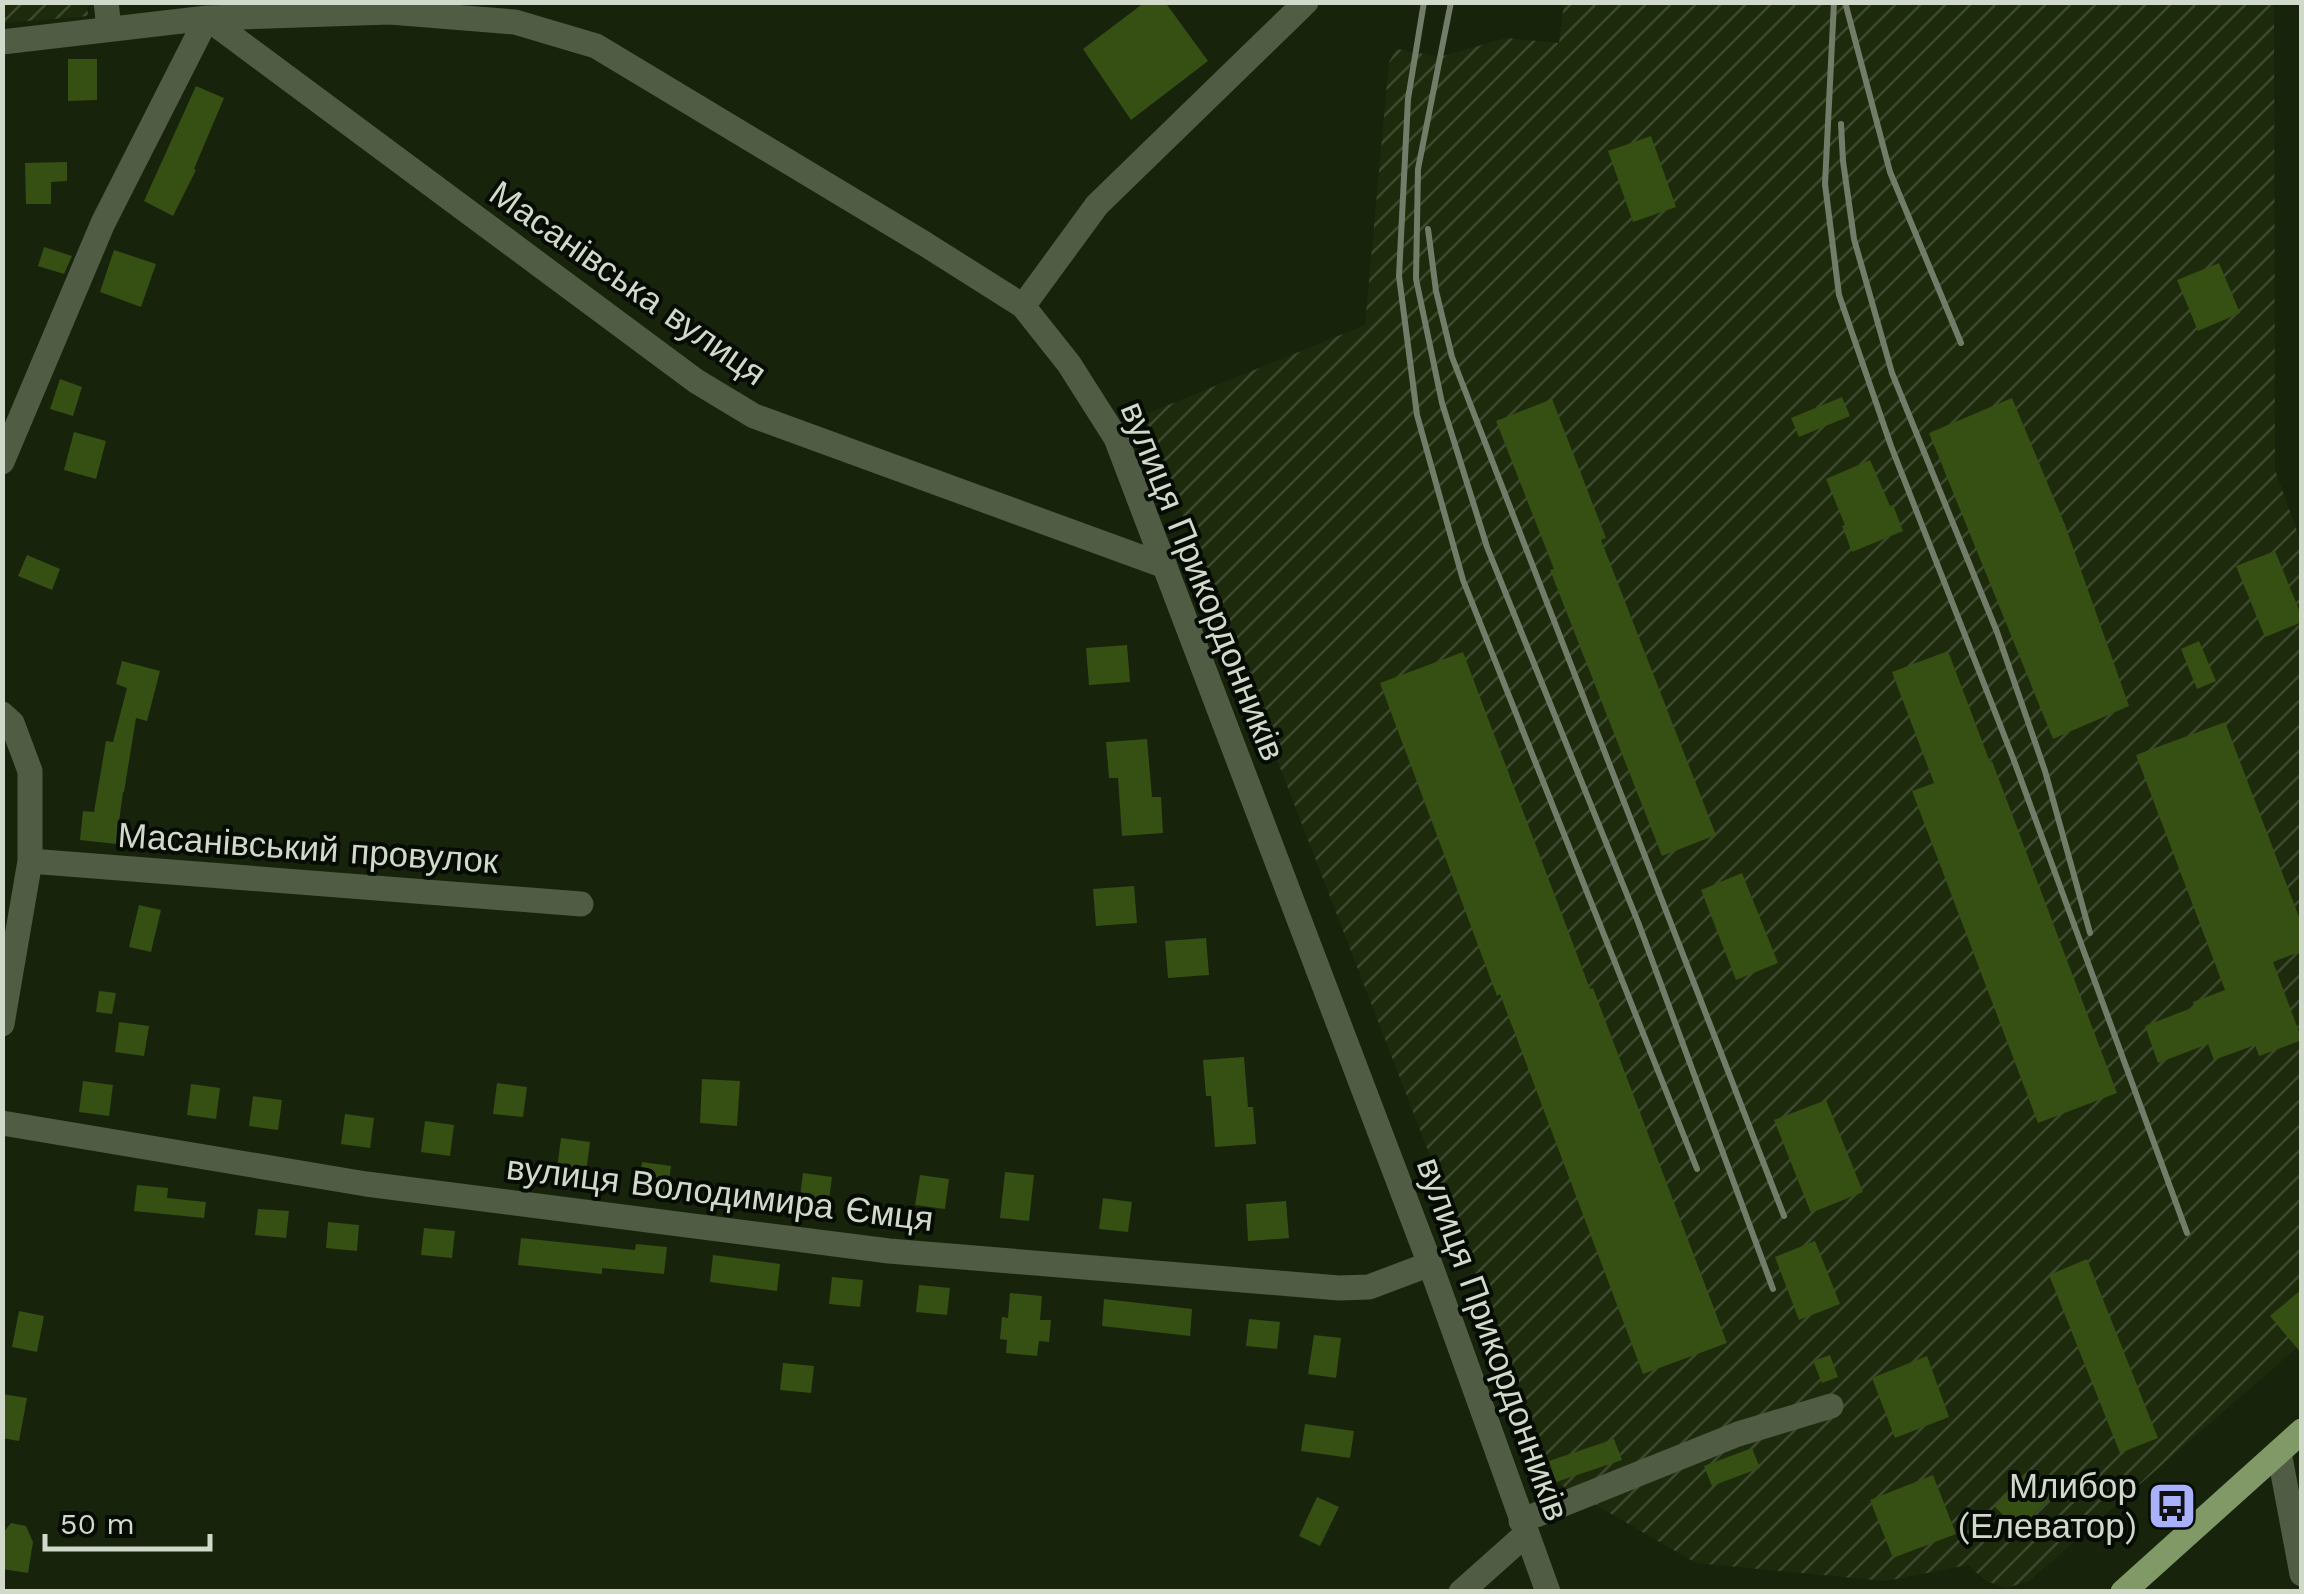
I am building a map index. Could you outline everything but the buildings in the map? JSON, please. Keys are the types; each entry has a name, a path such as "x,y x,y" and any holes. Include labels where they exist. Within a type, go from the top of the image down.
{"main road":[{"path":"2123,1592 2302,1431"}],"street":[{"path":"1023,306 1098,206 1306,2"},
{"path":"2,462 103,223 212,10"},
{"name":"вулиця Прикордонників","path":"2,42 108,15 212,10 390,12 515,22 596,46 1023,306 1070,364 1116,438 1430,1264 1548,1592"},
{"name":"Масанівська вулиця","path":"212,10 696,380 754,416 1164,566"},
{"path":"2,714 12,723 30,771 30,861 2,1024"},
{"name":"Масанівський провулок","path":"30,861 581,904"},
{"name":"вулиця Володимира Ємця","path":"2,1123 366,1184 889,1250 1339,1288 1369,1287 1430,1264"},
{"path":"1461,1592 1524,1527 1738,1434 1831,1406"},
{"path":"2278,1452 2302,1574"}],"shaded area":[{"path":"3,2 87,3 88,16 3,23"},
{"name":"Млибор (Елеватор)","path":"1564,3 2274,3 2275,470 2302,545 2301,1344 2029,1581 2006,1588 1986,1581 1968,1565 1886,1581 1696,1563 1556,1482 1144,415 1365,325 1389,62 1397,49 1440,57 1506,38 1559,43"}],"railway":[{"path":"1424,2 1408,99 1399,276 1417,415 1463,580 1697,1169"},
{"path":"1451,2 1418,169 1416,279 1442,403 1487,547 1638,922 1773,1289"},
{"path":"1834,2 1825,184 1839,295 1891,446 2013,758 2187,1233"},
{"path":"1845,2 1890,172 1961,343"},
{"path":"1841,124 1854,239 1892,373 1997,632 2045,771 2090,933"},
{"path":"1428,229 1436,291 1452,357 1784,1216"}],"place":[{"name":"Млибор (Елеватор)","path":"2172,1506"}]}
